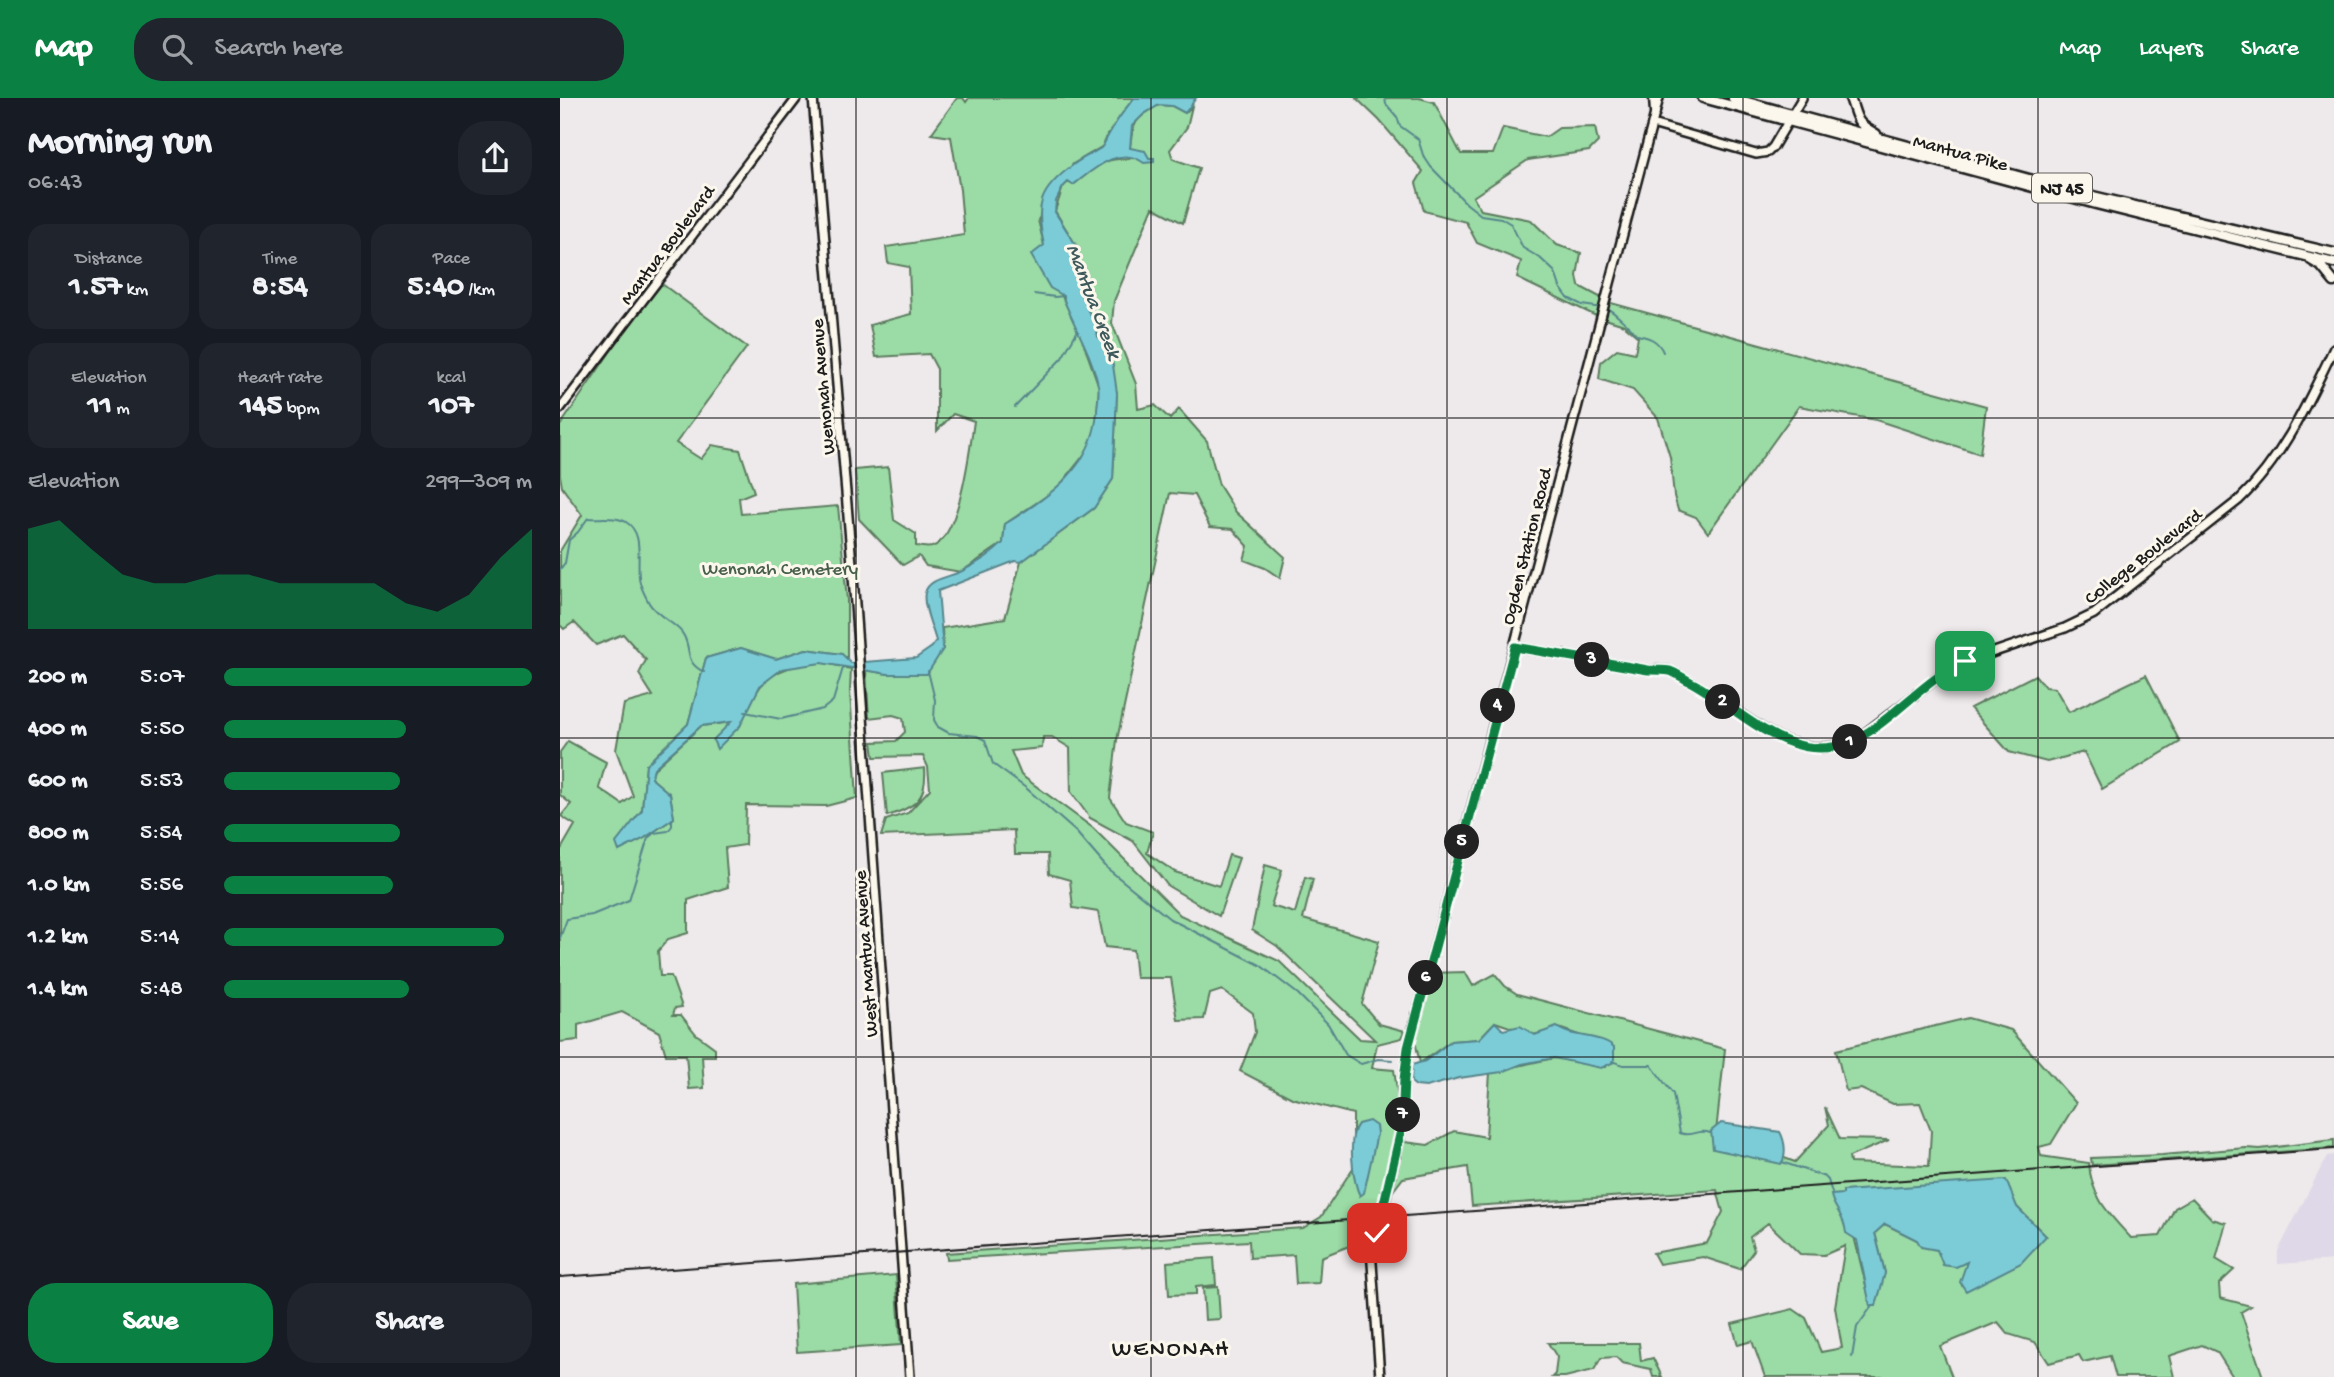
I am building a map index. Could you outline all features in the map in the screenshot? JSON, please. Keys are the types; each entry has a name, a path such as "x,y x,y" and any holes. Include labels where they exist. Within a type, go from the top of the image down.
{"main road":[{"path":"1654,98 1655,113"},
{"name":"Mantua Pike","path":"1703,98 1884,139 2080,192 2334,253"},
{"name":"Mantua Pike","path":"1733,98 2099,205 2334,263"},
{"path":"1850,98 1854,116 1860,124 1884,139"},
{"path":"2282,250 2314,261 2334,282"}],"street":[{"name":"Mantua Boulevard","path":"560,409 797,98"},
{"name":"Wenonah Avenue","path":"813,98 859,673"},
{"name":"Ogden Station Road","path":"1381,1377 1372,1259 1373,1238 1381,1219 1402,1126 1406,1062 1416,1015 1659,98"},
{"path":"1652,124 1756,154 1771,150 1802,98"},
{"name":"College Boulevard","path":"1515,647 1671,671 1787,742 1808,747 1843,745 1866,733 1953,666 2065,628 2094,614 2239,500 2255,485 2278,455 2334,348"},
{"name":"West Mantua Avenue","path":"859,673 910,1377"}],"shaded area":[{"path":"2334,1155 2334,1260 2278,1264 2278,1251 2327,1156"}],"green space":[{"path":"957,98 963,98 966,102 969,98 1134,98 1108,134 1103,146 1073,164 1038,220 1061,294 1082,339 1099,387 1096,428 1091,446 1057,489 1005,524 1003,543 961,572 926,566 919,556 903,565 859,519 855,470 888,467 894,520 916,534 916,546 932,547 942,540 957,510 974,421 953,414 937,431 937,369 929,354 876,357 870,325 911,314 909,267 888,263 886,247 964,235 951,137 931,134"},
{"path":"1356,98 1419,98 1434,102 1461,154 1493,154 1503,128 1546,137 1559,128 1595,127 1598,142 1589,151 1528,160 1473,197 1481,210 1531,220 1557,245 1581,253 1577,276 1579,286 1611,303 1986,406 1980,454 1876,420 1799,406 1708,533 1696,517 1678,510 1670,457 1658,418 1633,390 1599,379 1601,362 1617,349 1635,353 1638,337 1624,325 1596,316 1517,278 1521,261 1477,243 1466,222 1424,211 1416,183 1423,171"},
{"path":"1159,105 1172,106 1185,113 1192,106 1187,127 1170,150 1173,159 1199,168 1183,223 1153,207 1114,301 1112,323 1136,384 1138,409 1155,405 1170,419 1179,409 1207,441 1219,485 1236,512 1285,557 1280,578 1265,568 1244,560 1248,546 1233,529 1210,527 1194,495 1170,493 1117,740 1110,798 1126,822 1153,832 1147,853 1175,872 1219,886 1229,855 1239,858 1219,916 1168,886 1133,841 1090,818 1071,792 1070,748 1052,737 1043,737 1042,748 1011,751 1021,775 1093,828 1180,915 1279,961 1360,1039 1375,1040 1277,946 1252,930 1265,865 1282,870 1271,906 1295,913 1305,877 1313,879 1303,919 1379,941 1362,1004 1379,1024 1405,1031 1402,1038 1377,1044 1372,1068 1394,1070 1405,1142 1428,1145 1454,1131 1486,1137 1490,1072 1554,1058 1606,1067 1613,1047 1559,1028 1533,1035 1495,1022 1479,1039 1451,1041 1420,1063 1413,1033 1429,973 1465,972 1473,986 1495,974 1505,986 1517,994 1725,1049 1716,1132 1795,1162 1829,1125 1825,1107 1840,1139 1889,1140 1849,1157 1850,1163 1929,1166 1931,1131 1920,1103 1893,1104 1861,1089 1846,1091 1836,1050 1968,1018 2011,1030 2076,1103 2051,1144 2039,1147 2041,1156 2089,1163 2097,1195 2131,1238 2160,1236 2175,1208 2192,1198 2212,1219 2226,1223 2216,1259 2234,1270 2219,1284 2220,1298 2251,1306 2241,1312 2263,1377 2233,1377 2217,1352 2202,1345 2169,1356 2174,1377 2116,1377 2110,1356 2083,1362 2079,1355 2049,1363 2035,1342 2008,1334 1998,1322 1940,1346 1952,1377 1765,1377 1752,1341 1738,1345 1732,1324 1793,1309 1806,1318 1821,1352 1842,1348 1835,1307 1845,1246 1824,1255 1800,1254 1768,1223 1750,1237 1754,1250 1740,1269 1703,1257 1659,1264 1653,1253 1707,1243 1723,1212 1717,1190 1472,1206 1468,1167 1403,1178 1376,1213 1362,1241 1321,1257 1319,1283 1296,1284 1294,1255 1250,1258 1249,1241 947,1259 946,1253 1303,1228 1321,1217 1353,1168 1353,1114 1292,1098 1240,1071 1255,1032 1253,1013 1222,990 1210,994 1204,1019 1178,1020 1171,978 1136,978 1133,950 1105,947 1098,912 1073,908 1070,880 1049,874 1048,854 1015,854 1014,830 881,836 886,820 908,813 930,789 928,767 923,756 874,757 872,742 896,741 905,732 903,718 893,715 869,718 866,670 888,674 943,649 942,628 1005,618 1021,562 1094,508 1113,479 1117,393 1095,321 1088,311 1085,281 1077,247 1055,211 1063,187 1068,182 1073,185 1107,161 1149,158 1130,148 1134,126 1140,117","holes":["1843,1191 2017,1207 2046,1236 1937,1250 1885,1224 1875,1233 1885,1273 1871,1306"]},
{"name":"Wenonah Cemetery","path":"662,284 747,347 676,443 701,459 712,445 740,450 754,492 739,498 741,514 838,506 847,600 847,660 841,654 806,649 776,659 741,648 706,658 688,724 646,765 642,810 617,843 619,850 643,839 674,818 670,794 651,778 654,769 701,726 733,722 740,726 760,687 780,671 798,665 824,663 851,669 857,798 826,806 746,805 745,845 725,848 728,887 688,900 688,933 668,939 658,951 660,976 671,976 682,1007 675,1008 673,1015 681,1015 696,1034 715,1048 715,1056 702,1056 704,1088 689,1089 686,1055 666,1055 659,1032 622,1012 578,1025 578,1040 560,1042 560,851 575,825 561,816 571,804 560,795 560,752 568,741 606,762 599,788 622,804 633,796 616,750 624,704 653,696 639,674 646,660 623,634 596,645 574,622 564,629 560,625 560,551 582,515 562,487 560,426 623,333"},
{"path":"2035,675 2045,687 2055,688 2069,712 2146,675 2180,742 2102,789 2084,752 2047,762 2009,752 1970,708"},
{"path":"925,768 924,787 918,800 887,816 883,773"},
{"path":"2334,1140 2334,1148 2092,1165 2091,1158 2260,1149"},
{"path":"1214,1258 1216,1285 1196,1287 1196,1294 1169,1295 1167,1262"},
{"path":"896,1275 901,1345 797,1352 793,1284"},
{"path":"1218,1287 1220,1319 1205,1320 1203,1288"},
{"path":"1548,1343 1639,1343 1641,1361 1653,1358 1662,1377 1653,1377 1651,1369 1622,1363 1616,1357 1601,1358 1594,1370 1565,1377 1552,1377 1555,1374 1557,1357"}],"water":[{"path":"1134,98 1196,98 1185,113 1172,106 1159,105 1144,114 1132,126 1130,148 1145,151 1149,158 1154,158 1154,162 1144,163 1125,156 1116,158 1097,167 1073,185 1068,182 1056,201 1055,212 1077,247 1085,281 1088,311 1095,321 1098,337 1104,341 1113,365 1117,393 1113,479 1094,508 1021,562 1015,561 938,591 943,649 927,674 888,674 821,663 782,669 760,686 740,726 717,749 713,740 731,722 701,726 654,768 651,778 670,794 674,818 619,851 616,843 642,810 646,765 688,724 706,658 741,648 776,659 806,649 842,654 851,663 916,658 936,641 924,598 930,584 967,568 994,551 1003,543 1005,524 1052,491 1078,464 1094,431 1098,385 1092,363 1064,296 1050,288 1031,255 1044,245 1040,209 1047,191 1062,174 1104,145"},
{"path":"1495,1022 1503,1030 1520,1026 1535,1035 1557,1027 1570,1033 1602,1040 1614,1047 1614,1062 1601,1068 1554,1058 1522,1064 1502,1072 1459,1078 1426,1087 1416,1086 1411,1082 1412,1065 1425,1061 1451,1041 1479,1039"},
{"path":"1369,1121 1376,1126 1377,1134 1364,1193 1360,1196 1353,1170 1353,1139 1358,1124"},
{"path":"1721,1123 1780,1132 1785,1148 1781,1164 1713,1149 1711,1131"},
{"path":"2006,1180 2017,1207 2046,1236 2021,1263 1966,1291 1960,1282 1967,1262 1956,1267 1943,1265 1937,1250 1921,1247 1917,1240 1885,1224 1875,1233 1885,1273 1876,1306 1870,1306 1857,1240 1846,1233 1831,1195 1843,1194 1843,1191"}],"waterway":[{"path":"1385,98 1400,126 1418,139 1423,155 1431,167 1467,204 1481,215 1501,218 1511,224 1523,248 1540,258 1555,272 1560,287 1568,298 1582,305 1602,308"},
{"path":"1034,294 1063,296"},
{"path":"1608,309 1637,335 1656,342 1663,352"},
{"path":"1015,407 1062,358 1078,330"},
{"path":"560,569 565,563 569,540 588,518 613,518 626,522 636,534 640,583 649,603 681,632 691,660 704,672"},
{"path":"745,712 781,719 823,709 833,701 843,668"},
{"path":"928,671 935,700 934,720 938,727 949,733 977,736 985,740 993,764 1026,788 1076,832 1108,869 1170,919 1260,965 1298,994 1328,1024 1346,1055 1361,1064 1378,1059 1393,1060"},
{"name":"Mantua Creek","path":"560,938 567,919 592,915 629,900 648,838 654,833 668,831 672,826 672,819"},
{"path":"1612,1061 1623,1065 1651,1065 1673,1094 1680,1133 1710,1133"},
{"path":"1782,1162 1825,1177 1832,1193"},
{"path":"1852,1357 1857,1327 1872,1306"}],"railway":[{"path":"560,1277 2334,1149"}],"district":[{"name":"WENONAH","path":"1171,1347"}],"route":[{"path":"1377,1233 1402,1126 1408,1048 1488,740 1515,647 1648,670 1671,671 1704,689 1759,727 1787,742 1808,747 1843,745 1860,737 1953,666 1965,661"}]}
